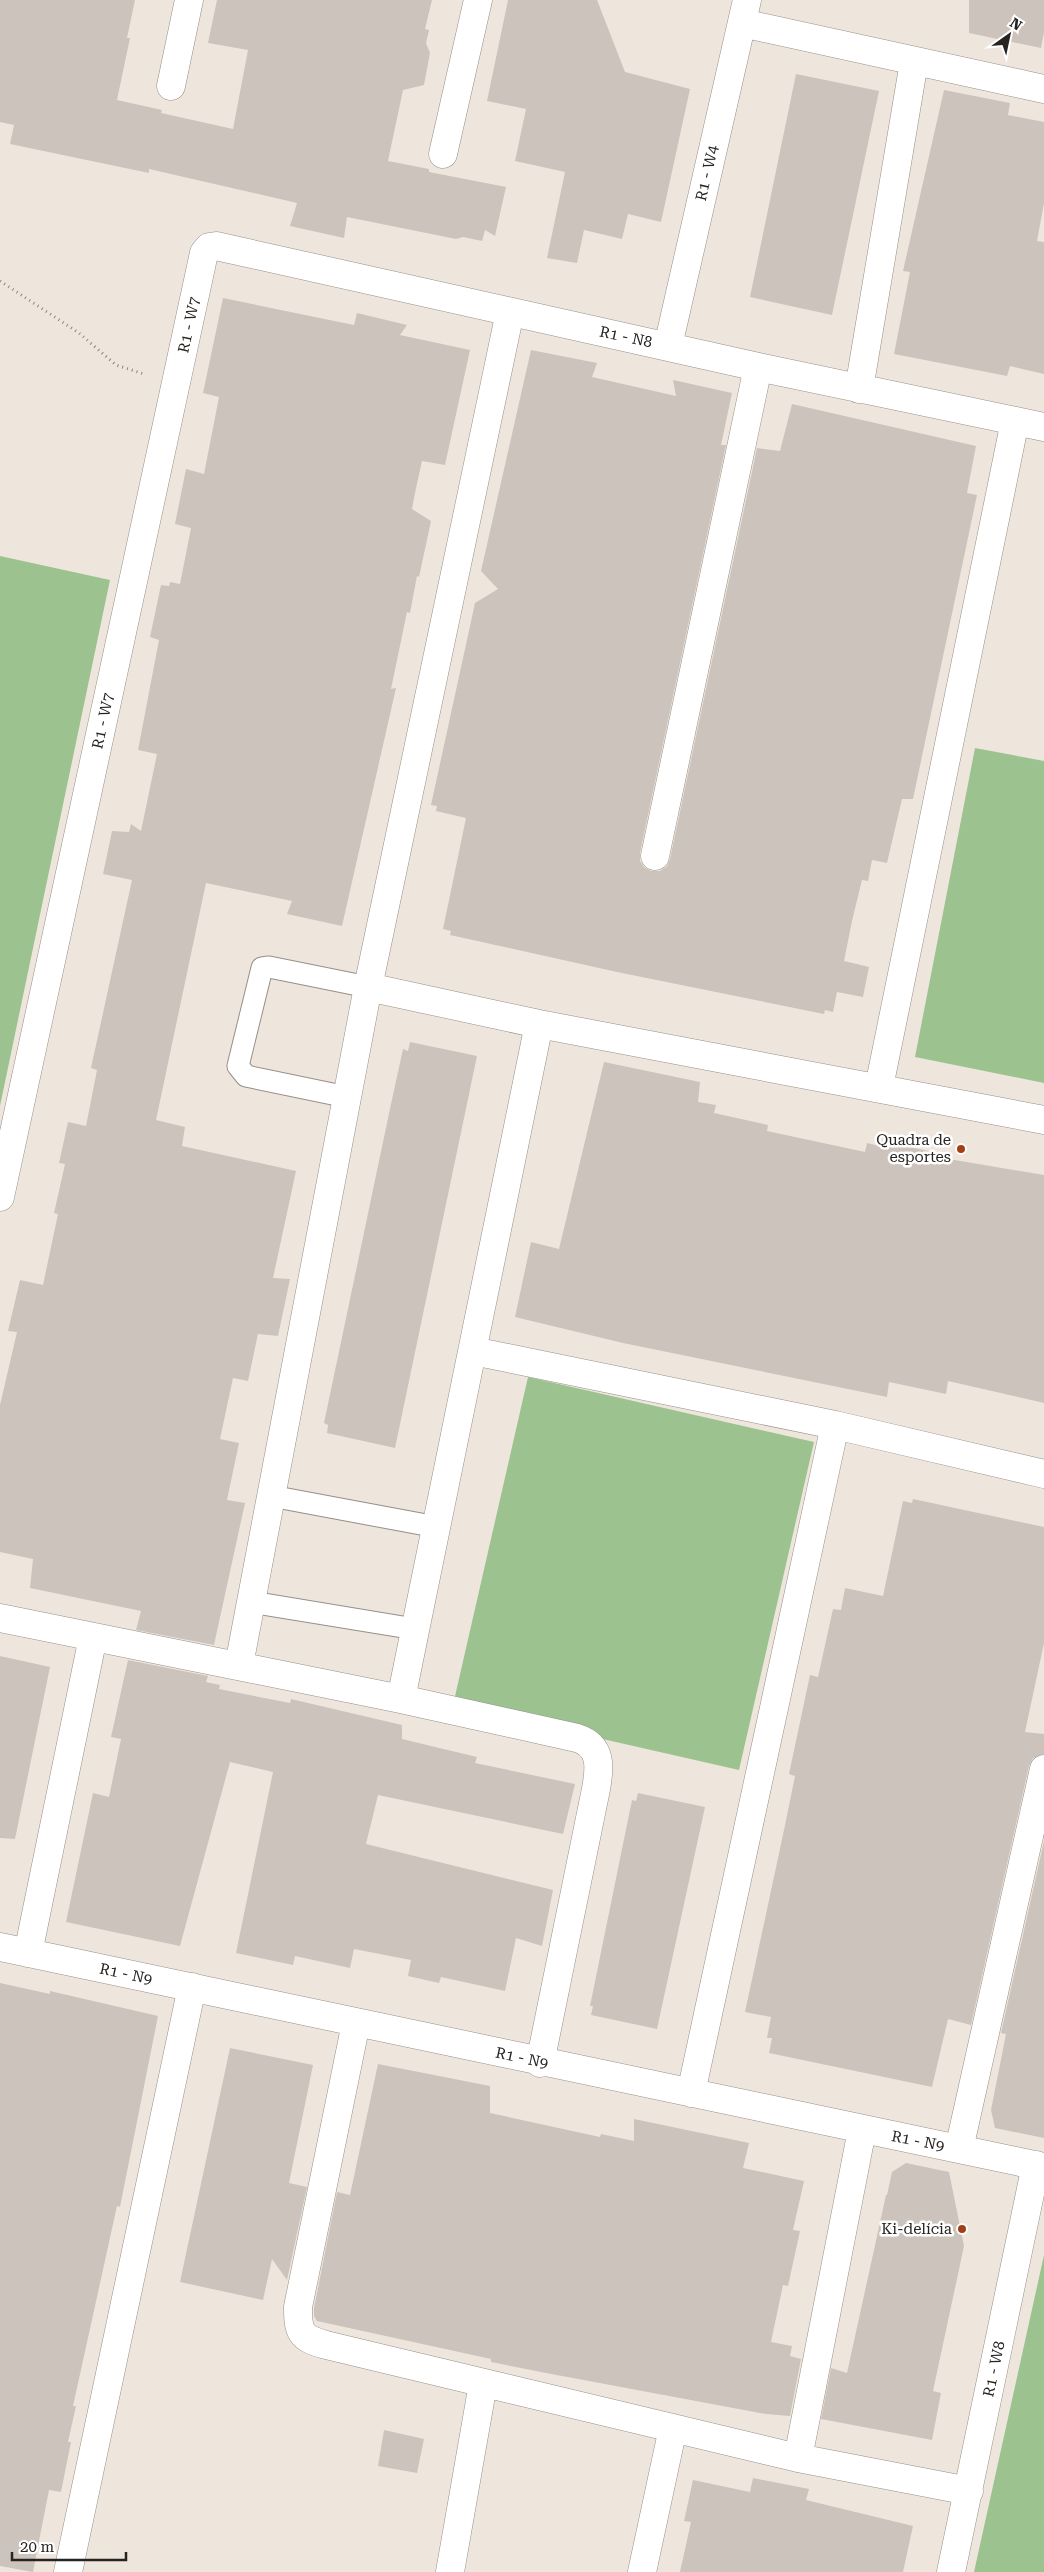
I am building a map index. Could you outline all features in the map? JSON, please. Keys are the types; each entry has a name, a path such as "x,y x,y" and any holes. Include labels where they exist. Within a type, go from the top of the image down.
{"street":[{"path":"171,86 190,0"},
{"path":"443,154 478,0"},
{"path":"744,12 914,62 1044,89"},
{"name":"R1 - W4","path":"668,346 744,12"},
{"path":"859,389 914,62"},
{"name":"R1 - N8","path":"209,247 216,246 758,367 1044,427"},
{"name":"R1 - W7","path":"0,1197 204,253 209,247"},
{"path":"239,1665 368,987 510,312"},
{"path":"655,856 758,367"},
{"path":"879,1087 1015,421"},
{"path":"368,987 539,1024 879,1087 1044,1120"},
{"path":"401,1699 539,1024"},
{"path":"473,1351 835,1426 1044,1474"},
{"path":"692,2093 835,1426"},
{"path":"0,1618 239,1665 586,1740 596,1752 598,1760 597,1783 540,2063"},
{"path":"28,1954 94,1637"},
{"path":"959,2149 1044,1769"},
{"name":"R1 - N9","path":"0,1948 192,1987 540,2063 1040,2166"},
{"path":"68,2572 192,1987"},
{"path":"356,2022 298,2307 298,2324 302,2335 312,2341 483,2384 798,2458 969,2491"},
{"path":"798,2458 862,2130"},
{"name":"R1 - W8","path":"951,2572 1040,2166"},
{"path":"450,2572 483,2384"},
{"path":"642,2572 673,2428"}],"lane":[{"path":"347,1097 246,1076 238,1066 262,968 269,966 368,987"},
{"path":"271,1496 437,1527"},
{"path":"251,1602 415,1629"}],"path":[{"path":"0,281 79,333 116,365 176,385"}],"green space":[{"path":"0,556 110,580 0,1106"},
{"path":"975,748 1044,761 1044,1083 915,1057"},
{"path":"528,1377 814,1442 739,1770 453,1705"},
{"path":"1044,2255 1044,2572 974,2572"}],"building":[{"path":"0,0 135,0 127,38 130,38 117,100 162,110 161,113 233,129 248,50 208,43 217,0 432,0 425,29 429,30 426,43 430,53 424,85 403,90 388,161 429,169 429,172 506,187 495,236 485,230 482,241 463,237 456,239 347,217 344,238 290,226 297,203 149,169 149,173 10,144 14,125 0,122"},
{"path":"508,0 597,0 625,72 690,89 661,222 628,214 622,239 584,230 577,263 547,258 565,172 515,161 526,109 487,101"},
{"path":"969,0 1044,0 1044,32 1041,48 969,33"},
{"path":"796,74 879,91 832,315 750,297"},
{"path":"944,90 1010,103 1008,115 1044,122 1044,203 1037,241 1044,242 1044,374 1010,366 1007,376 894,354 910,272 903,271"},
{"path":"223,298 354,325 357,313 407,325 400,335 470,350 445,465 422,461 416,488 412,509 431,521 410,613 407,612 391,689 396,688 342,926 287,914 292,901 206,883 156,1120 185,1127 182,1146 296,1171 273,1278 290,1279 278,1336 258,1334 248,1381 233,1378 220,1439 239,1443 227,1500 245,1503 214,1645 136,1630 141,1611 30,1588 33,1559 0,1552 0,1405 17,1332 8,1331 20,1280 43,1285 58,1214 54,1213 65,1164 59,1163 68,1122 86,1126 97,1070 91,1068 132,880 103,874 112,831 129,832 131,824 141,831 157,754 138,750 159,640 150,637 161,585 169,586 170,582 180,584 191,528 175,524 186,469 204,474 219,397 203,393"},
{"path":"531,350 597,363 592,377 676,396 673,380 732,393 721,445 726,445 640,853 640,861 644,867 651,871 660,871 667,866 670,859 757,448 780,451 792,404 976,446 967,493 977,495 913,799 902,799 887,863 872,860 868,881 862,880 852,921 844,961 869,967 863,997 837,992 833,1012 825,1010 824,1014 617,972 450,935 451,931 443,929 466,818 436,811 437,806 431,805 475,603 498,589 481,571"},
{"path":"410,1042 477,1056 395,1448 327,1433 328,1425 324,1423 403,1049 408,1051"},
{"path":"604,1062 700,1082 698,1102 716,1105 714,1113 768,1125 767,1131 865,1152 867,1143 880,1146 882,1141 938,1153 937,1157 1044,1175 1044,1403 948,1381 946,1394 889,1382 887,1397 623,1343 515,1317 531,1242 559,1249"},
{"path":"913,1499 1044,1527 1044,1643 1025,1732 1044,1734 1044,1754 1033,1758 1029,1766 971,2025 948,2019 932,2087 769,2053 772,2038 767,2038 771,2017 745,2012 795,1776 789,1774 810,1675 818,1677 833,1609 841,1610 845,1588 883,1596 903,1501 912,1503"},
{"path":"0,1656 50,1667 15,1839 0,1838"},
{"path":"128,1660 208,1676 206,1682 220,1685 219,1689 290,1703 291,1699 402,1725 402,1739 477,1757 475,1763 575,1784 563,1834 378,1795 366,1844 553,1890 542,1946 516,1938 505,1991 441,1977 439,1983 408,1976 411,1960 354,1949 350,1968 295,1956 293,1965 236,1953 273,1772 230,1762 180,1946 66,1922 93,1793 109,1797 121,1739 111,1737"},
{"path":"638,1793 705,1807 657,2029 591,2015 593,2006 590,2006 632,1800 636,1801"},
{"path":"1044,1841 1044,2138 995,2128 991,2110 1006,2034 1001,2033"},
{"path":"0,1983 50,1994 50,1991 158,2016 120,2207 117,2206 73,2406 76,2406 68,2442 71,2442 61,2492 49,2490 33,2572 0,2566"},
{"path":"230,2048 313,2065 289,2183 307,2187 287,2280 272,2259 263,2300 180,2282"},
{"path":"378,2064 490,2086 490,2113 600,2137 601,2134 634,2141 634,2119 749,2143 743,2168 804,2181 793,2230 800,2231 788,2286 783,2285 771,2342 792,2346 790,2356 801,2359 790,2416 766,2414 491,2362 491,2359 317,2321 314,2316 314,2308 337,2192 350,2195"},
{"path":"906,2163 949,2172 964,2246 933,2391 941,2393 932,2440 821,2419 831,2368 847,2373 892,2172"},
{"path":"384,2430 424,2439 417,2473 378,2466"},
{"path":"753,2478 809,2489 806,2500 913,2526 903,2572 680,2572 691,2522 684,2521 693,2480 750,2492"}],"place":[{"name":"Quadra de esportes","path":"961,1149"},
{"name":"Ki-delícia","path":"962,2229"}]}
